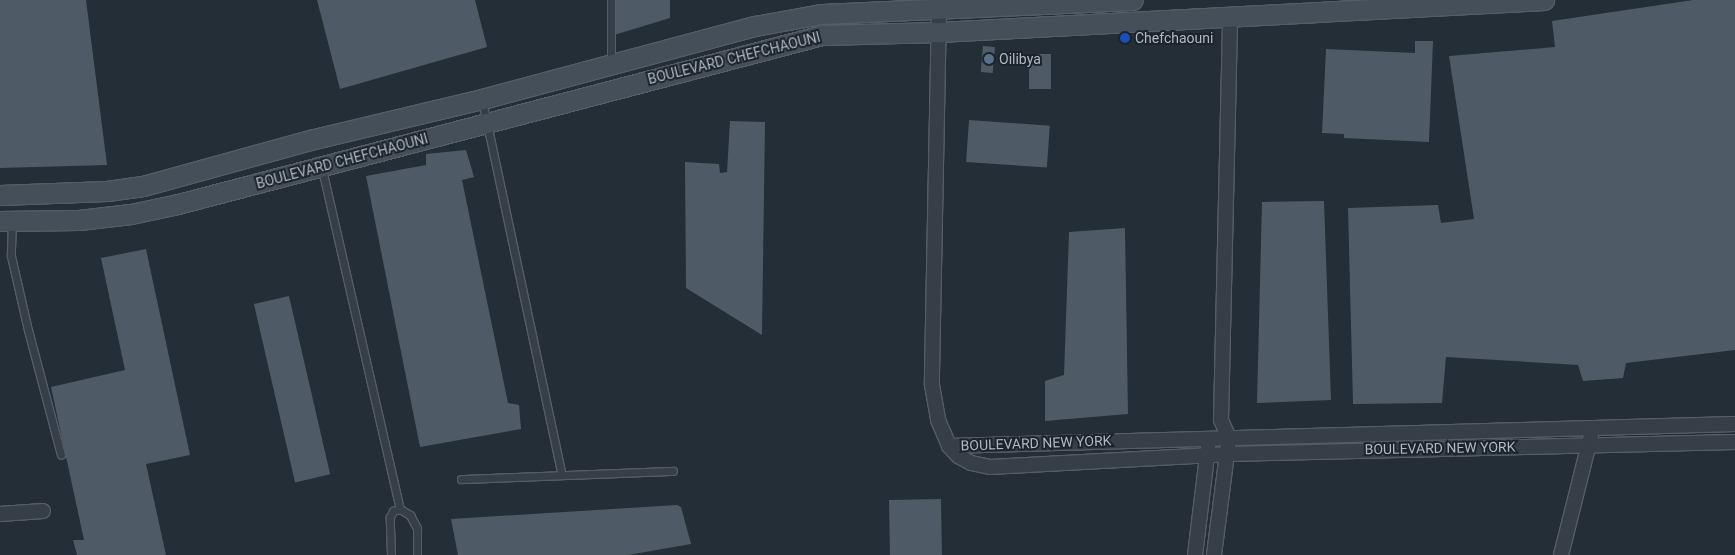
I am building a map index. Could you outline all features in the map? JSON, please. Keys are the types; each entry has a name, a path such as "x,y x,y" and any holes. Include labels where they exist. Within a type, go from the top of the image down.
{"street":[{"name":"BOULEVARD CHEFCHAOUNI","path":"0,194 107,191 143,186 314,139 482,99 755,26 812,16 1133,0"},
{"name":"BOULEVARD CHEFCHAOUNI","path":"6,221 79,220 131,214 178,204 822,35 939,32 1544,0"},
{"path":"939,9 932,385 938,420 949,446"},
{"path":"1214,555 1229,438 1221,420 1230,16"},
{"path":"1195,555 1209,438 1221,420"},
{"name":"BOULEVARD NEW YORK","path":"949,446 1735,424"},
{"path":"1561,555 1593,428"},
{"name":"BOULEVARD NEW YORK","path":"949,446 958,456 971,463 990,467 1226,454 1735,442"},
{"path":"0,514 43,511"}],"lane":[{"path":"611,0 611,65"},
{"path":"482,99 562,475"},
{"path":"321,166 400,509 410,515 417,528 417,555"},
{"path":"6,221 11,256 28,330 61,455"},
{"path":"461,479 673,471"},
{"path":"391,555 390,517 393,511 400,509"}],"building":[{"path":"0,0 86,0 107,165 0,168"},
{"path":"317,0 475,0 487,47 340,89"},
{"path":"614,0 670,0 670,18 614,35"},
{"path":"1693,0 1735,0 1735,350 1626,363 1623,378 1583,381 1578,365 1446,357 1442,403 1353,404 1348,208 1438,205 1441,223 1474,219 1449,56 1555,47 1552,21"},
{"path":"1415,41 1433,41 1429,142 1344,138 1344,134 1322,133 1326,49 1415,53"},
{"name":"Oilibya","path":"983,46 995,47 993,73 981,72"},
{"path":"1029,54 1051,54 1051,89 1029,89"},
{"path":"969,120 1050,126 1047,168 966,162"},
{"path":"730,121 765,122 762,335 686,288 685,162 719,164 720,173 727,172"},
{"path":"466,150 474,177 462,180 508,403 519,405 521,429 420,447 366,176 426,165 426,154"},
{"path":"1324,201 1331,400 1257,403 1262,202"},
{"path":"1125,228 1128,414 1045,421 1045,381 1064,375 1069,232"},
{"path":"146,249 190,455 146,464 166,555 77,555 73,540 84,540 51,387 125,370 101,258"},
{"path":"289,296 330,474 295,482 254,304"},
{"path":"941,499 942,555 890,555 889,500"},
{"path":"677,505 681,507 691,544 628,555 458,555 451,519"}],"place":[{"name":"Chefchaouni","path":"1125,38"},
{"name":"Oilibya","path":"989,59"}]}
